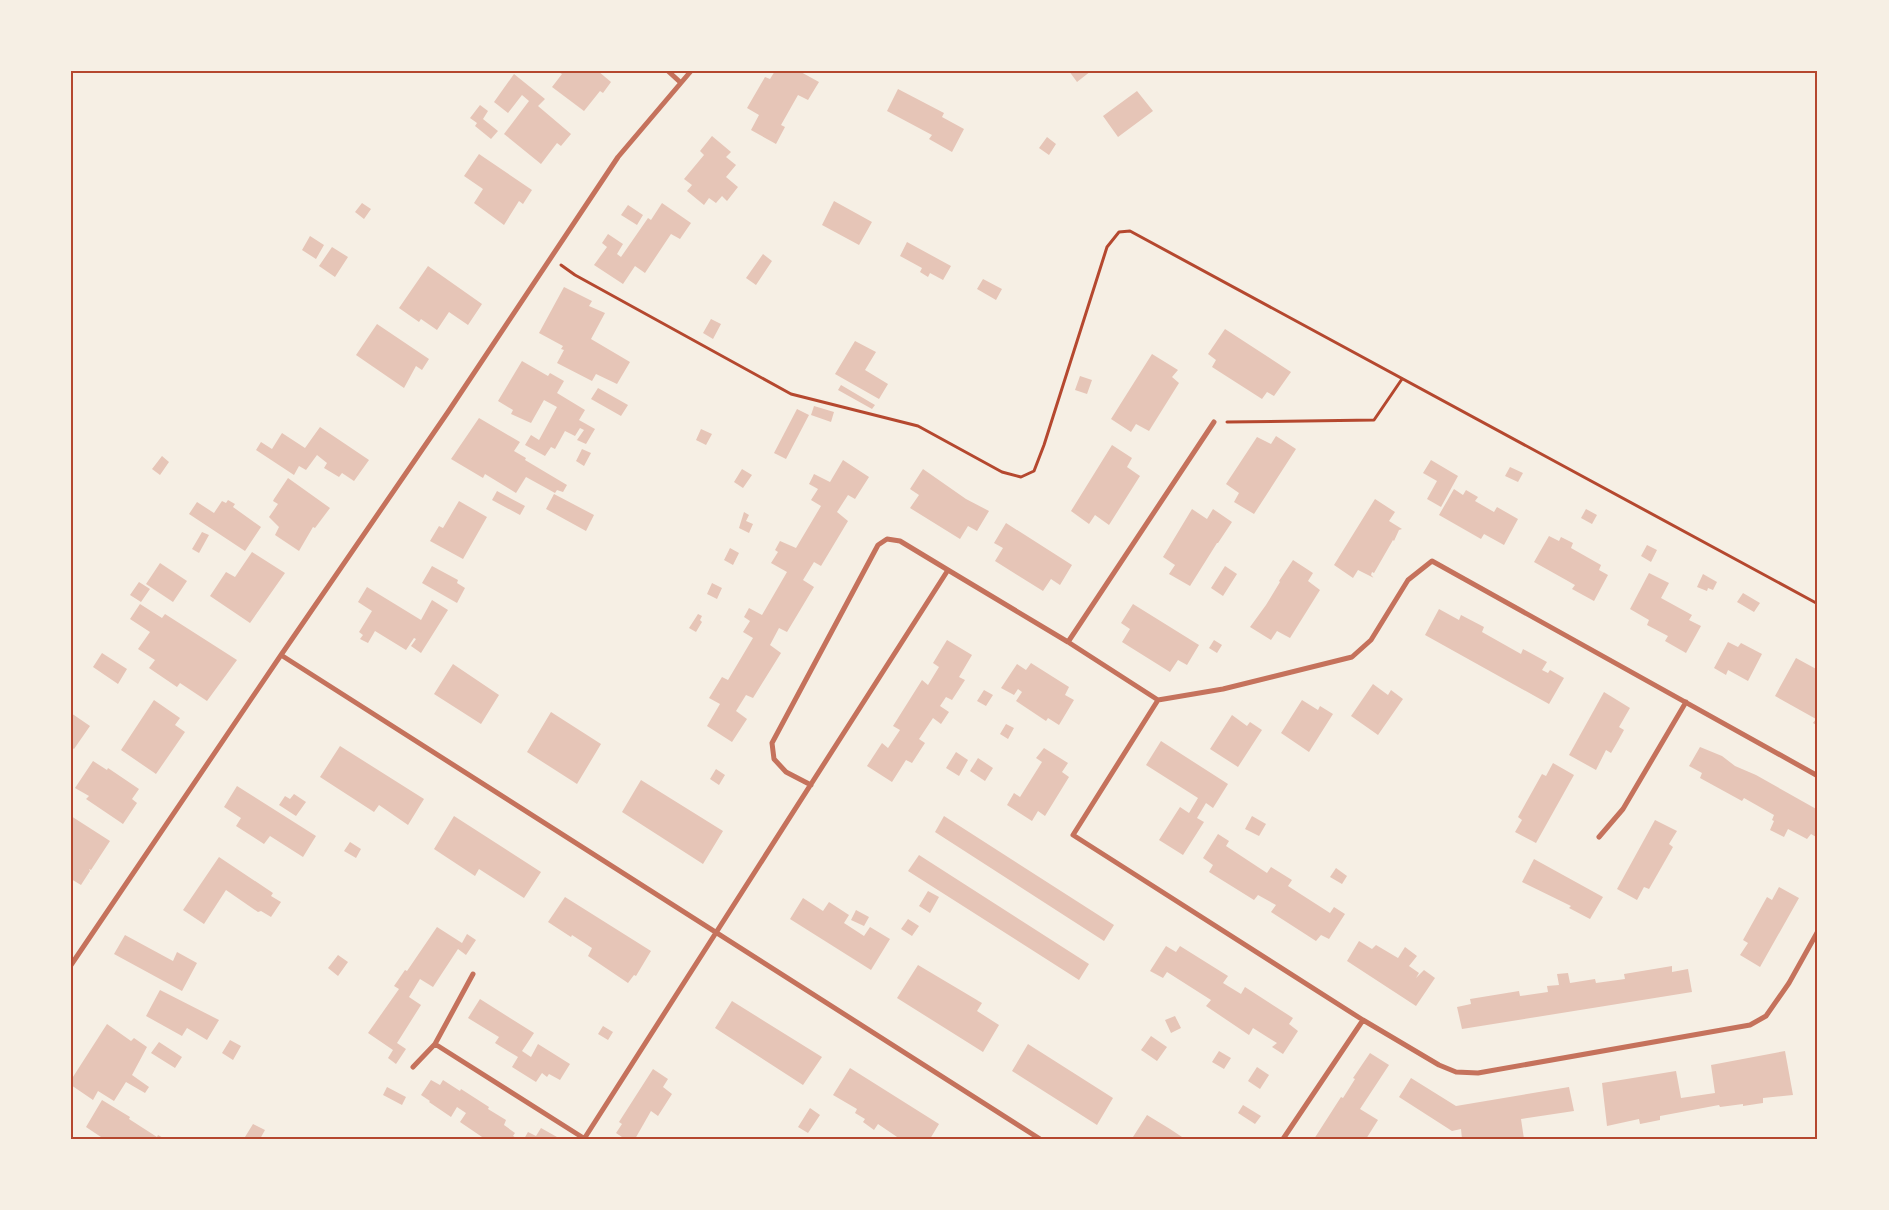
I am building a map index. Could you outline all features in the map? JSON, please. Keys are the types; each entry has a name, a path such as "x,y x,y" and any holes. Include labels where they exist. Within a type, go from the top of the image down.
{"street":[{"path":"668,71 680,82"},
{"path":"71,965 448,412 618,157 691,71"},
{"path":"1068,642 1214,422"},
{"path":"811,785 786,772 774,759 772,743 878,545 887,539 900,540 1068,642 1158,700 1232,687 1352,657 1371,640 1408,580 1432,561 1818,776"},
{"path":"435,1044 584,1139 948,570"},
{"path":"281,655 1040,1139"},
{"path":"1158,700 1073,835 1363,1020 1439,1065 1456,1072 1478,1073 1750,1025 1766,1016 1789,983 1818,932"},
{"path":"1599,837 1623,808 1686,702"},
{"path":"413,1067 435,1044 473,974"},
{"path":"1283,1139 1363,1020"}],"path":[{"path":"550,258 575,275 791,394 918,426 1002,472 1021,477 1034,471 1107,247 1119,232 1130,231 1818,604"},
{"path":"1214,422 1374,420 1402,379"}],"building":[{"path":"557,71 598,71 611,82 603,93 600,91 584,111 552,87 562,74"},
{"path":"775,71 799,71 819,82 808,100 798,95 781,125 785,127 776,144 751,130 759,115 747,108 765,77 770,79"},
{"path":"1069,71 1091,71 1077,82"},
{"path":"514,74 545,99 538,106 571,134 561,146 557,143 541,164 504,134 529,101 522,95 508,113 494,102"},
{"path":"898,89 944,113 942,117 964,129 952,152 929,139 932,135 887,111"},
{"path":"1137,91 1153,111 1118,137 1103,116"},
{"path":"480,105 488,111 483,119 498,131 491,139 475,126 477,123 470,118"},
{"path":"712,136 731,152 726,157 736,165 726,177 738,187 727,201 722,196 716,203 709,198 704,205 687,191 692,185 684,179 704,155 700,151"},
{"path":"1047,137 1056,144 1049,155 1039,148"},
{"path":"479,154 532,190 523,204 519,201 504,225 474,203 483,189 464,176"},
{"path":"834,201 872,222 859,245 822,225"},
{"path":"362,203 371,209 364,219 355,212"},
{"path":"662,203 691,223 680,239 671,234 645,273 635,266 623,284 594,265 607,247 602,243 608,234 623,244 617,254 621,257 648,218 651,220"},
{"path":"628,205 643,215 637,225 621,215"},
{"path":"310,236 324,245 316,259 302,250"},
{"path":"907,242 951,266 943,280 930,273 928,277 920,272 922,268 900,256"},
{"path":"332,247 348,257 335,277 319,266"},
{"path":"763,254 772,261 756,285 746,278"},
{"path":"428,266 482,304 468,325 449,312 437,330 421,319 419,322 399,308"},
{"path":"983,279 1002,289 996,300 977,289"},
{"path":"564,287 592,301 589,306 605,313 591,339 630,362 617,384 596,374 592,381 557,363 564,350 561,349 563,346 539,333"},
{"path":"711,319 721,324 713,339 703,333"},
{"path":"377,324 429,359 422,370 416,366 404,388 356,355"},
{"path":"1225,329 1291,372 1274,396 1267,392 1262,399 1212,367 1216,360 1208,354"},
{"path":"855,341 876,352 865,370 888,384 879,399 835,374"},
{"path":"1152,354 1178,370 1172,377 1179,383 1149,431 1136,424 1131,432 1111,419"},
{"path":"522,361 548,376 550,373 564,381 557,393 585,410 579,420 595,429 586,444 577,440 584,430 580,428 575,436 565,431 555,449 551,447 545,456 525,445 531,435 539,440 557,407 544,400 531,423 511,414 513,410 498,401"},
{"path":"1080,376 1092,380 1087,394 1075,390"},
{"path":"841,385 875,405 872,409 838,390"},
{"path":"598,388 628,405 621,416 591,399"},
{"path":"814,406 834,412 831,422 811,415"},
{"path":"797,409 809,415 786,459 774,453"},
{"path":"479,418 520,442 514,451 526,458 525,460 567,485 563,492 557,490 555,493 526,477 516,493 485,474 483,478 451,459"},
{"path":"320,427 369,460 354,481 342,473 339,477 324,468 327,463 317,455 306,470 299,466 294,475 256,450 261,442 272,449 282,433 305,448"},
{"path":"701,429 712,434 706,445 696,440"},
{"path":"1276,436 1296,449 1254,514 1234,502 1239,493 1226,484 1257,437 1271,444"},
{"path":"1112,445 1132,458 1127,467 1140,476 1109,525 1095,515 1089,524 1071,511"},
{"path":"582,449 591,453 584,466 576,461"},
{"path":"162,456 169,462 160,475 152,469"},
{"path":"843,460 869,477 855,499 848,495 837,512 848,521 821,566 814,562 803,580 814,587 787,632 779,628 770,645 781,653 753,698 746,695 736,711 747,719 732,742 707,726 720,704 709,698 722,677 728,680 753,638 743,632 750,621 744,617 749,608 762,615 787,572 771,563 778,552 775,550 780,541 796,548 821,506 811,500 818,489 809,484 814,474 830,482"},
{"path":"1431,460 1458,476 1441,507 1427,499 1437,481 1423,473"},
{"path":"1510,467 1523,473 1518,482 1505,476"},
{"path":"742,469 752,475 743,488 734,482"},
{"path":"923,469 966,499 989,511 977,531 968,526 960,539 910,508 919,495 910,489"},
{"path":"288,478 330,508 315,528 313,527 299,551 275,535 279,527 269,517 278,504 273,501"},
{"path":"1454,489 1463,495 1466,490 1478,497 1475,501 1494,512 1497,507 1518,519 1504,545 1484,534 1481,539 1439,515"},
{"path":"497,491 525,506 520,515 492,500"},
{"path":"554,494 594,515 586,531 546,509"},
{"path":"1375,499 1395,512 1389,521 1402,529 1399,530 1374,573 1372,572 1371,575 1374,578 1358,570 1353,578 1334,565"},
{"path":"228,500 235,504 233,507 261,527 245,551 189,514 197,502 214,513 222,501 226,503"},
{"path":"459,501 487,517 463,559 430,541 439,526 443,528"},
{"path":"1192,509 1207,519 1213,509 1232,522 1190,586 1169,574 1175,565 1163,557"},
{"path":"1586,509 1597,515 1592,524 1581,518"},
{"path":"744,512 749,515 746,521 753,524 749,533 739,528"},
{"path":"1006,523 1072,565 1060,585 1051,579 1043,591 995,561 1003,548 994,543"},
{"path":"202,532 209,535 199,553 192,549"},
{"path":"1549,536 1559,541 1561,537 1573,543 1571,548 1601,565 1599,570 1608,575 1594,601 1572,589 1575,585 1534,562"},
{"path":"1647,545 1657,550 1651,562 1641,556"},
{"path":"730,548 739,553 733,565 724,560"},
{"path":"252,552 285,573 250,623 210,596 226,572 235,577"},
{"path":"1293,560 1313,573 1308,581 1320,590 1290,638 1277,631 1271,640 1250,627 1266,605"},
{"path":"160,563 187,581 173,602 146,584"},
{"path":"432,566 458,580 457,583 465,588 457,603 422,583"},
{"path":"1225,566 1237,574 1223,596 1211,588"},
{"path":"1649,573 1669,583 1661,598 1692,615 1689,620 1701,626 1686,653 1665,641 1668,636 1647,625 1649,620 1630,609"},
{"path":"1703,574 1717,582 1713,590 1708,588 1707,591 1697,587"},
{"path":"139,582 150,589 141,602 130,595"},
{"path":"712,583 722,588 717,599 707,594"},
{"path":"367,587 421,620 432,600 448,610 421,653 411,646 416,639 414,638 406,650 375,631 368,643 360,639 363,635 359,632 372,611 358,602"},
{"path":"1743,593 1760,603 1754,612 1737,602"},
{"path":"140,604 162,618 165,614 237,660 207,701 180,683 177,687 149,668 155,660 138,649 150,632 130,619"},
{"path":"1133,604 1199,645 1187,665 1178,660 1170,672 1122,642 1130,629 1121,623"},
{"path":"1439,609 1459,620 1461,615 1484,627 1482,632 1521,654 1523,649 1547,662 1542,670 1548,673 1550,670 1564,678 1549,704 1425,635"},
{"path":"698,614 702,616 700,620 702,622 696,632 689,628"},
{"path":"947,640 972,655 959,677 965,680 952,700 946,697 940,706 949,712 941,724 933,718 919,739 925,743 912,763 906,760 892,782 867,766 882,743 888,748 900,730 893,726 922,680 928,685 939,667 933,663"},
{"path":"1214,640 1222,645 1217,653 1209,648"},
{"path":"1728,642 1738,647 1741,643 1762,654 1748,681 1728,670 1726,675 1714,668"},
{"path":"102,653 127,669 118,684 93,667"},
{"path":"1796,658 1818,670 1818,726 1813,723 1816,719 1775,696"},
{"path":"1031,663 1069,687 1065,695 1074,700 1059,725 1048,718 1046,721 1016,701 1022,692 1018,689 1014,695 1001,688 1017,664 1026,670"},
{"path":"453,664 499,695 481,724 434,694"},
{"path":"1373,684 1388,695 1391,690 1403,699 1378,735 1351,716"},
{"path":"984,690 993,695 986,706 977,701"},
{"path":"1604,692 1630,708 1619,727 1624,730 1618,741 1611,753 1606,750 1596,770 1569,755"},
{"path":"154,700 180,718 175,725 185,732 156,774 121,750"},
{"path":"1302,700 1318,710 1320,706 1333,714 1309,752 1281,733"},
{"path":"551,712 601,744 577,784 527,752"},
{"path":"71,713 90,726 74,749 71,747"},
{"path":"1232,715 1247,726 1250,722 1262,730 1238,767 1210,749"},
{"path":"1006,724 1014,728 1008,739 1000,734"},
{"path":"1161,741 1228,784 1213,808 1206,803 1197,818 1204,822 1183,855 1159,840 1180,807 1189,813 1198,798 1146,765"},
{"path":"340,746 424,799 408,825 379,805 374,812 320,777"},
{"path":"1700,747 1722,756 1735,766 1756,775 1818,810 1818,838 1811,834 1807,839 1788,829 1784,837 1770,830 1774,821 1772,820 1774,815 1744,798 1742,801 1700,778 1702,773 1689,766"},
{"path":"1044,748 1068,763 1062,772 1069,777 1045,816 1038,811 1032,821 1007,805 1014,793 1020,797 1042,762 1036,758"},
{"path":"956,752 968,760 959,776 946,768"},
{"path":"978,758 993,768 985,781 970,771"},
{"path":"93,761 107,770 108,768 139,789 132,799 137,803 123,824 86,799 89,796 75,788"},
{"path":"1553,763 1574,775 1536,843 1515,832 1522,820 1518,817 1542,774 1546,776"},
{"path":"716,769 725,775 719,785 710,779"},
{"path":"641,780 723,831 703,864 622,812"},
{"path":"237,786 316,836 303,857 270,836 264,844 236,826 241,818 224,807"},
{"path":"294,794 306,802 296,816 279,805 285,796 290,799"},
{"path":"71,816 110,841 91,870 89,869 90,871 81,885 71,879"},
{"path":"454,816 541,872 524,898 479,869 475,876 434,849"},
{"path":"944,816 1114,925 1104,941 935,832"},
{"path":"1252,816 1266,824 1259,836 1245,829"},
{"path":"1655,820 1677,831 1669,844 1673,847 1649,889 1644,887 1637,900 1617,889"},
{"path":"1218,834 1229,841 1226,846 1267,873 1271,867 1292,880 1288,886 1330,913 1334,907 1345,914 1329,939 1321,935 1316,941 1271,912 1276,905 1258,895 1254,900 1209,872 1213,865 1203,858"},
{"path":"350,842 361,849 356,858 344,851"},
{"path":"919,855 1089,964 1079,980 908,871"},
{"path":"219,857 273,893 271,896 281,902 271,917 261,911 258,912 226,890 204,924 183,910"},
{"path":"1534,859 1603,897 1590,919 1569,908 1571,906 1522,882"},
{"path":"1336,868 1347,876 1342,884 1330,877"},
{"path":"1779,887 1799,898 1760,967 1740,955 1748,943 1743,940 1767,897 1772,900"},
{"path":"928,891 939,897 930,913 919,906"},
{"path":"565,897 651,951 636,976 634,975 628,983 588,956 592,948 548,922"},
{"path":"803,898 823,911 829,902 849,915 844,923 864,936 870,927 890,939 871,970 790,919"},
{"path":"856,910 869,917 864,926 851,920"},
{"path":"908,919 919,926 912,936 901,929"},
{"path":"437,927 462,943 467,934 476,940 466,955 458,949 433,987 420,979 409,997 421,1005 397,1043 406,1049 396,1064 388,1058 393,1050 368,1033 399,989 394,986 405,970 407,971"},
{"path":"125,935 173,961 177,952 197,963 182,991 114,954"},
{"path":"1359,941 1372,949 1376,945 1398,958 1405,947 1417,956 1409,966 1419,973 1416,978 1424,970 1435,978 1416,1006 1347,961"},
{"path":"1166,946 1176,952 1180,946 1228,976 1223,983 1241,994 1245,987 1293,1018 1289,1024 1298,1031 1283,1054 1272,1047 1277,1043 1253,1028 1249,1035 1206,1006 1211,1000 1167,972 1163,978 1150,971"},
{"path":"338,955 348,962 338,976 328,968"},
{"path":"918,965 982,1003 977,1011 999,1025 983,1052 897,998"},
{"path":"1672,966 1672,972 1688,969 1692,992 1462,1029 1457,1007 1471,1004 1470,999 1519,991 1520,996 1548,992 1547,986 1559,985 1557,974 1568,973 1570,983 1595,979 1596,983 1625,979 1624,974"},
{"path":"160,990 219,1020 207,1040 187,1028 182,1036 146,1016"},
{"path":"480,999 534,1033 522,1051 531,1057 538,1044 570,1064 560,1080 549,1074 547,1077 542,1073 536,1082 512,1067 518,1057 495,1043 499,1037 468,1018"},
{"path":"732,1001 822,1057 803,1085 715,1028"},
{"path":"1175,1016 1181,1028 1171,1033 1165,1020"},
{"path":"107,1024 131,1041 134,1038 147,1047 132,1075 149,1087 145,1093 126,1082 114,1101 98,1091 93,1100 71,1085 71,1080"},
{"path":"603,1026 613,1032 608,1040 598,1034"},
{"path":"1151,1036 1167,1047 1157,1061 1141,1050"},
{"path":"230,1040 241,1046 233,1060 222,1053"},
{"path":"159,1042 182,1057 175,1068 151,1053"},
{"path":"1028,1044 1113,1098 1097,1125 1012,1071"},
{"path":"1219,1051 1231,1058 1224,1069 1212,1062"},
{"path":"1785,1051 1793,1095 1763,1098 1763,1103 1743,1106 1743,1104 1720,1107 1719,1105 1660,1116 1660,1120 1640,1124 1639,1119 1607,1126 1602,1083 1676,1071 1681,1098 1715,1093 1711,1065"},
{"path":"1370,1053 1389,1065 1360,1109 1378,1120 1366,1139 1314,1139 1341,1097 1343,1098 1355,1079 1353,1078"},
{"path":"1257,1067 1269,1075 1260,1089 1248,1081"},
{"path":"850,1068 939,1124 930,1139 900,1139 878,1124 874,1130 863,1122 865,1119 855,1113 857,1109 833,1095"},
{"path":"653,1069 668,1079 663,1087 672,1094 658,1116 651,1111 635,1139 625,1139 616,1133 622,1124 619,1122"},
{"path":"1411,1078 1456,1106 1569,1087 1574,1111 1521,1119 1524,1139 1462,1139 1461,1129 1452,1131 1399,1097"},
{"path":"431,1080 440,1085 443,1080 489,1107 488,1109 506,1120 504,1125 515,1133 513,1136 518,1139 485,1139 460,1122 466,1113 457,1107 451,1117 421,1095"},
{"path":"387,1087 406,1097 402,1105 383,1095"},
{"path":"102,1100 130,1117 129,1119 157,1137 158,1135 165,1139 104,1139 86,1127"},
{"path":"1243,1105 1261,1116 1255,1124 1238,1113"},
{"path":"810,1108 820,1115 808,1133 798,1127"},
{"path":"1147,1115 1170,1129 1185,1139 1133,1137"},
{"path":"253,1124 265,1130 260,1139 245,1137"},
{"path":"541,1128 557,1137 556,1139 524,1139 528,1132 536,1136"}]}
